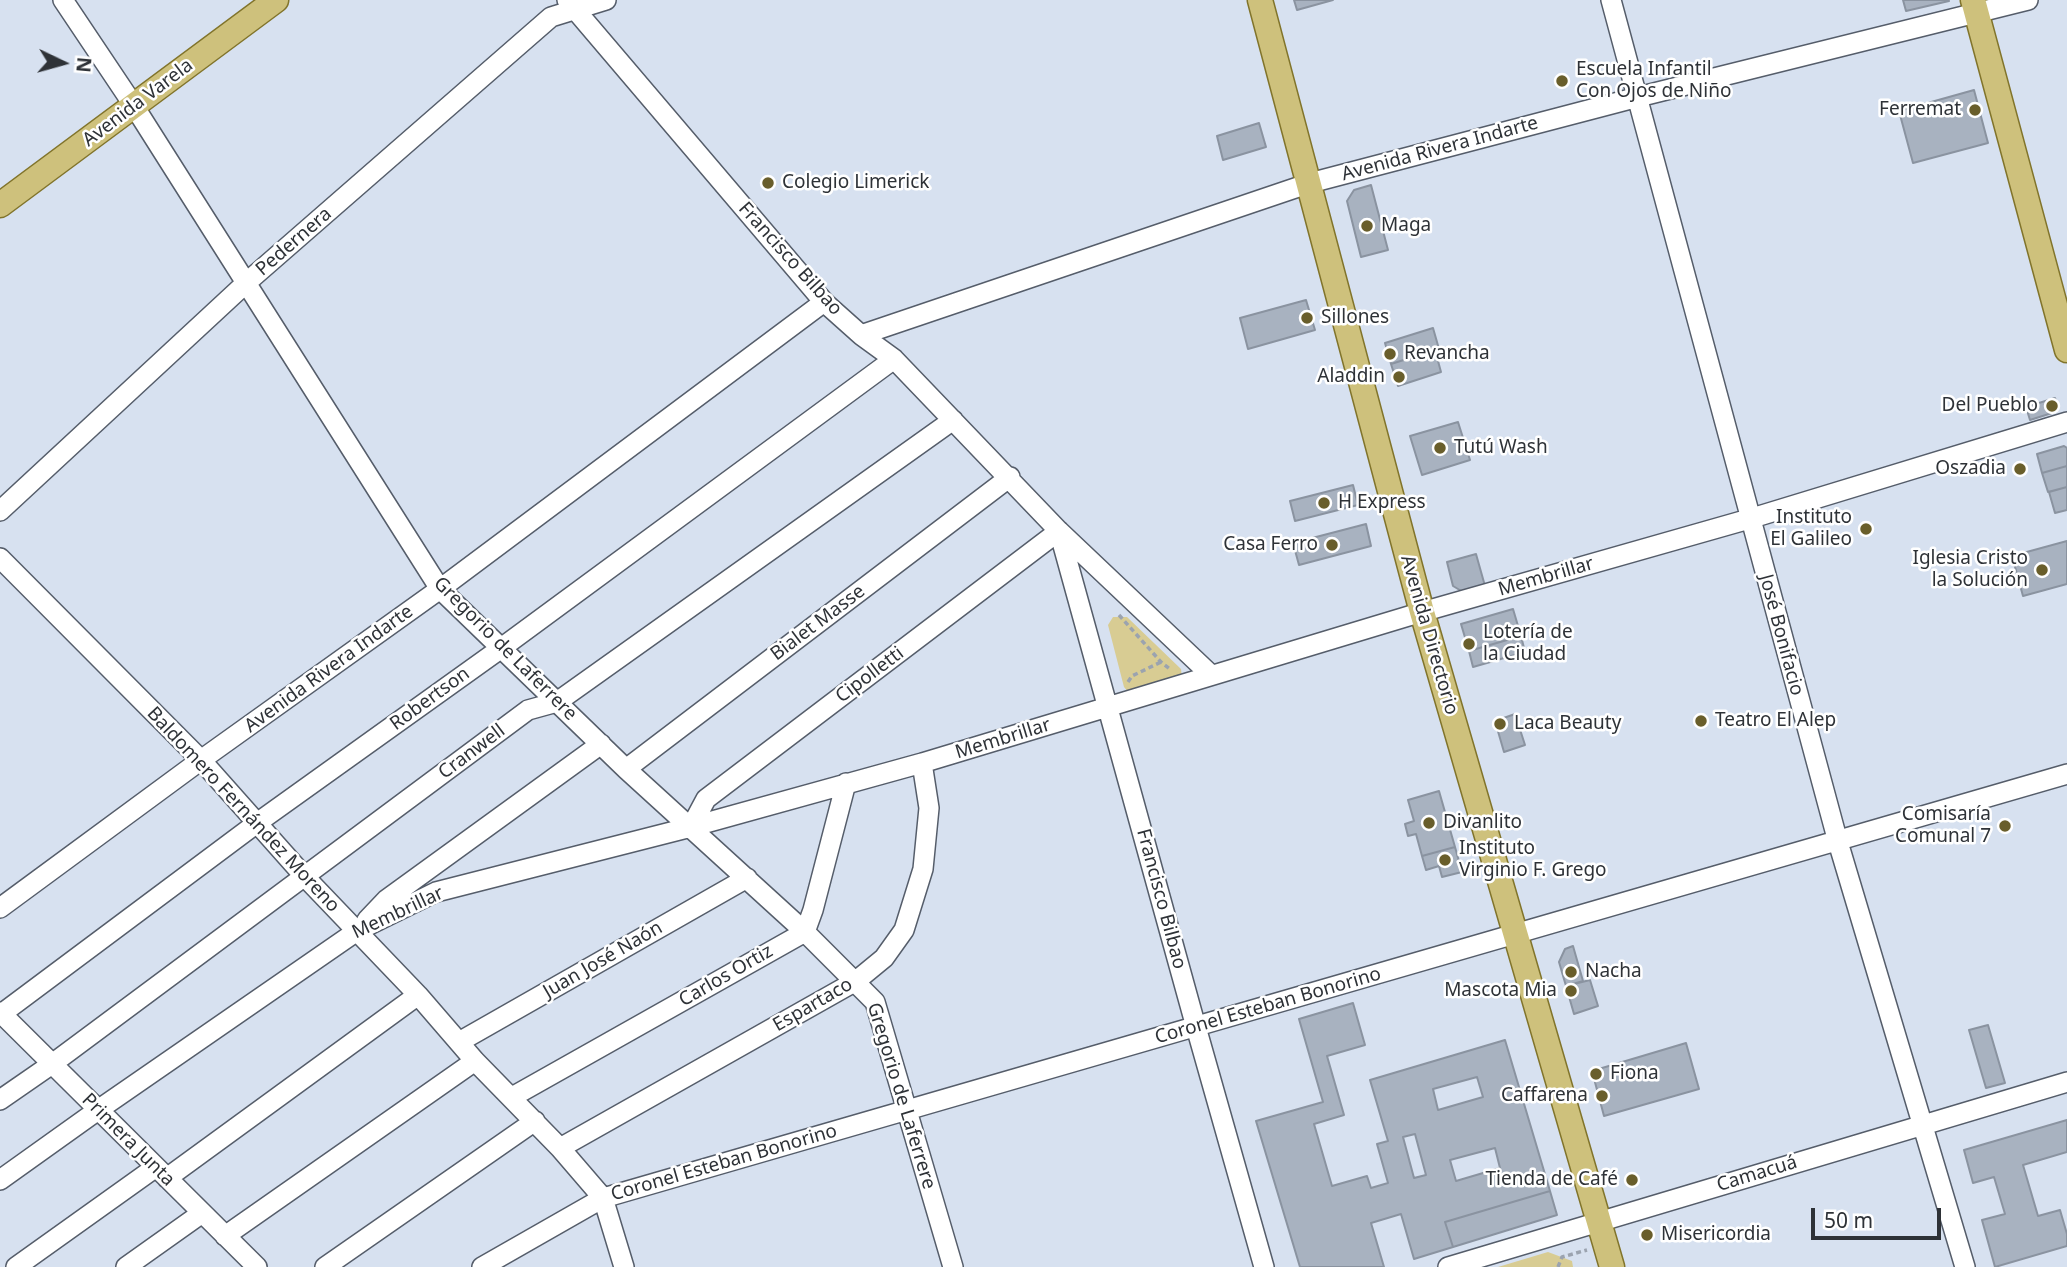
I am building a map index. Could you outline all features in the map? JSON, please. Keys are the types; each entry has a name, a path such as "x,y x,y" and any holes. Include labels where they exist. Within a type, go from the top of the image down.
{"main road":[{"name":"Avenida Varela","path":"0,205 276,0"},
{"name":"Avenida Directorio","path":"1260,0 1422,612 1605,1244"},
{"path":"1975,7 2067,350"}],"street":[{"name":"Gregorio de Laferrere","path":"63,0 134,106 440,589 626,769 805,932 875,1002 953,1267"},
{"name":"Pedernera","path":"0,511 246,283 551,17 571,5 606,0"},
{"name":"José Bonifacio","path":"1611,0 1838,842 1965,1267"},
{"name":"Avenida Rivera Indarte","path":"861,335 1310,183 1975,7 2028,0"},
{"name":"Francisco Bilbao","path":"571,5 824,302 861,335 894,359 1059,531 1211,675"},
{"name":"Avenida Rivera Indarte","path":"0,908 440,589 824,302"},
{"name":"Robertson","path":"1,1014 257,823 500,649 894,359"},
{"name":"Cranwell","path":"0,1100 528,710 557,702 953,419"},
{"name":"Membrillar","path":"0,1180 357,931 436,892 691,827 922,763 1422,612 1749,519 2067,422"},
{"name":"Bialet Masse","path":"626,769 1010,477"},
{"name":"Francisco Bilbao","path":"1059,531 1264,1267"},
{"name":"Cipolletti","path":"691,827 706,799 1059,531"},
{"name":"Baldomero Fernández Moreno","path":"0,558 201,760 305,877 418,995 475,1061 560,1148 603,1198 624,1267"},
{"path":"357,931 386,900 601,744"},
{"name":"Espartaco","path":"560,1148 856,981 884,958 904,930 920,880 926,849 929,808 922,763"},
{"name":"Coronel Esteban Bonorino","path":"482,1267 603,1198 2067,775"},
{"path":"805,932 846,783"},
{"name":"Juan José Naón","path":"459,1042 747,878"},
{"name":"Carlos Ortiz","path":"512,1097 805,932"},
{"path":"16,1267 162,1173 418,995"},
{"name":"Primera Junta","path":"1,1014 257,1267"},
{"path":"225,1236 475,1061"},
{"name":"Camacuá","path":"1448,1267 1605,1244 1922,1124 2067,1082"},
{"path":"325,1267 535,1121"},
{"path":"126,1267 202,1213"}],"path":[{"path":"1558,1267 1562,1257 1605,1244"}],"shaded area":[{"path":"1113,617 1127,617 1181,669 1182,678 1129,693 1124,687 1108,625"},
{"path":"1548,1252 1572,1261 1573,1267 1498,1267"}],"building":[{"path":"1294,0 1333,0 1297,10"},
{"path":"1903,0 1948,0 1949,1 1906,11"},
{"path":"1974,90 1988,143 1913,163 1899,111"},
{"path":"1259,123 1266,147 1223,160 1217,136"},
{"name":"Maga","path":"1371,185 1388,250 1361,257 1347,201 1354,190"},
{"path":"1306,300 1315,330 1248,349 1240,318"},
{"path":"1433,328 1439,349 1391,364 1385,343"},
{"path":"1435,350 1441,372 1398,386 1391,364"},
{"path":"2055,398 2058,406 2052,413 2030,420 2026,407"},
{"name":"Tutú Wash","path":"1458,422 1470,460 1422,475 1410,436"},
{"path":"2064,446 2067,448 2067,466 2042,473 2037,454"},
{"path":"2067,466 2067,487 2048,492 2042,473"},
{"name":"H Express","path":"1353,485 1358,505 1295,521 1290,501"},
{"path":"2067,487 2067,510 2055,513 2049,492"},
{"name":"Casa Ferro","path":"1366,524 1371,546 1299,565 1293,543"},
{"name":"Iglesia Cristo la Solución","path":"2067,541 2067,584 2023,596 2012,556"},
{"path":"1476,554 1485,586 1463,592 1453,586 1447,562"},
{"path":"1513,609 1521,636 1469,651 1461,624"},
{"path":"1521,636 1525,652 1473,667 1469,651"},
{"path":"1515,714 1525,745 1504,752 1495,721"},
{"name":"Divanlito","path":"1439,791 1455,847 1422,856 1416,834 1408,836 1405,824 1414,821 1408,800"},
{"path":"1455,847 1462,872 1442,877 1439,866 1426,870 1422,856"},
{"name":"Nacha","path":"1573,946 1583,981 1566,986 1559,962 1565,949"},
{"path":"1590,980 1598,1006 1574,1014 1566,986"},
{"path":"1353,1003 1365,1045 1327,1056 1344,1115 1314,1124 1332,1186 1367,1176 1371,1188 1388,1183 1377,1144 1388,1141 1370,1080 1505,1040 1550,1191 1445,1222 1453,1247 1414,1259 1401,1214 1371,1223 1384,1267 1300,1267 1256,1121 1323,1102 1299,1019","holes":["1477,1077 1483,1097 1438,1110 1433,1089","1415,1134 1426,1175 1414,1178 1403,1137","1495,1148 1500,1168 1456,1181 1450,1160"]},
{"path":"1988,1025 2005,1083 1986,1088 1969,1030"},
{"path":"1686,1043 1699,1089 1604,1116 1592,1071"},
{"path":"2067,1120 2067,1152 2023,1165 2038,1216 2060,1210 2067,1234 2067,1246 1995,1267 1982,1220 2005,1214 1994,1177 1973,1183 1964,1150"},
{"path":"1550,1191 1557,1215 1453,1247 1445,1222"}],"place":[{"name":"Escuela Infantil Con Ojos de Niño","path":"1562,81"},
{"name":"Ferremat","path":"1975,110"},
{"name":"Colegio Limerick","path":"768,183"},
{"name":"Maga","path":"1367,226"},
{"name":"Sillones","path":"1307,318"},
{"name":"Revancha","path":"1390,354"},
{"name":"Aladdin","path":"1399,377"},
{"name":"Del Pueblo","path":"2052,406"},
{"name":"Tutú Wash","path":"1440,448"},
{"name":"Oszadia","path":"2020,469"},
{"name":"H Express","path":"1324,503"},
{"name":"Instituto El Galileo","path":"1866,529"},
{"name":"Casa Ferro","path":"1332,545"},
{"name":"Iglesia Cristo la Solución","path":"2042,570"},
{"name":"Lotería de la Ciudad","path":"1469,644"},
{"name":"Teatro El Alep","path":"1701,721"},
{"name":"Laca Beauty","path":"1500,724"},
{"name":"Divanlito","path":"1429,823"},
{"name":"Comisaría Comunal 7","path":"2005,826"},
{"name":"Instituto Virginio F. Grego","path":"1445,860"},
{"name":"Nacha","path":"1571,972"},
{"name":"Mascota Mia","path":"1571,991"},
{"name":"Fiona","path":"1596,1074"},
{"name":"Caffarena","path":"1602,1096"},
{"name":"Tienda de Café","path":"1632,1180"},
{"name":"Misericordia","path":"1647,1235"}]}
